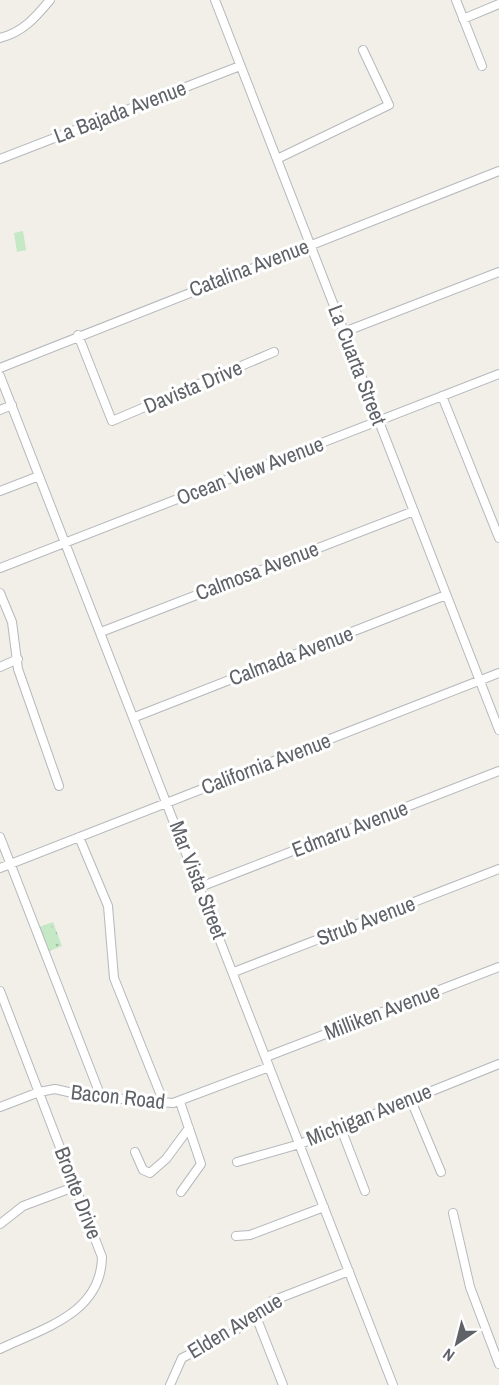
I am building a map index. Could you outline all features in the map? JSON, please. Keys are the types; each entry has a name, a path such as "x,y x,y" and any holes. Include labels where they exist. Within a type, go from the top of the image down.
{"street":[{"path":"0,38 13,34 29,24 50,0"},
{"name":"La Cuarta Street","path":"215,0 499,730"},
{"path":"456,0 482,66"},
{"path":"463,19 499,4"},
{"path":"277,159 389,105 363,50"},
{"name":"La Bajada Avenue","path":"0,159 240,66"},
{"name":"Catalina Avenue","path":"0,368 78,335 499,171"},
{"path":"344,332 499,272"},
{"name":"Davista Drive","path":"78,335 112,421 274,352"},
{"name":"Ocean View Avenue","path":"0,568 499,374"},
{"name":"Mar Vista Street","path":"0,376 135,717 393,1385"},
{"path":"442,396 499,538"},
{"path":"0,410 12,405"},
{"path":"0,491 39,476"},
{"name":"Calmosa Avenue","path":"101,632 414,511"},
{"path":"0,593 12,622 18,669 59,786"},
{"name":"Calmada Avenue","path":"135,717 447,595"},
{"path":"0,667 18,659"},
{"name":"California Avenue","path":"0,868 499,673"},
{"name":"Edmaru Avenue","path":"200,887 499,771"},
{"path":"0,837 101,1097"},
{"path":"79,837 108,906 114,978 164,1103"},
{"name":"Strub Avenue","path":"234,972 499,869"},
{"name":"Milliken Avenue","path":"266,1057 499,967"},
{"name":"Bronte Drive","path":"0,991 102,1257 98,1283 92,1294 72,1314 0,1349"},
{"name":"Michigan Avenue","path":"237,1162 300,1144 499,1064"},
{"name":"Bacon Road","path":"0,1107 39,1092 55,1089 101,1097 164,1103 180,1102 270,1067"},
{"path":"410,1098 441,1172"},
{"path":"180,1102 201,1164 181,1192"},
{"path":"340,1126 365,1191"},
{"path":"135,1152 143,1170 150,1173 166,1159 189,1128"},
{"path":"0,1224 23,1206 74,1187"},
{"path":"236,1236 250,1235 324,1207"},
{"path":"453,1213 470,1287 499,1364"},
{"name":"Elden Avenue","path":"170,1385 182,1358 231,1334 278,1298 349,1271"},
{"path":"255,1314 283,1385"}],"green space":[{"path":"23,231 26,250 17,252 14,233"},
{"path":"53,922 62,946 49,951 39,927"},
{"path":"51,925 58,943 49,946 42,928"}]}
